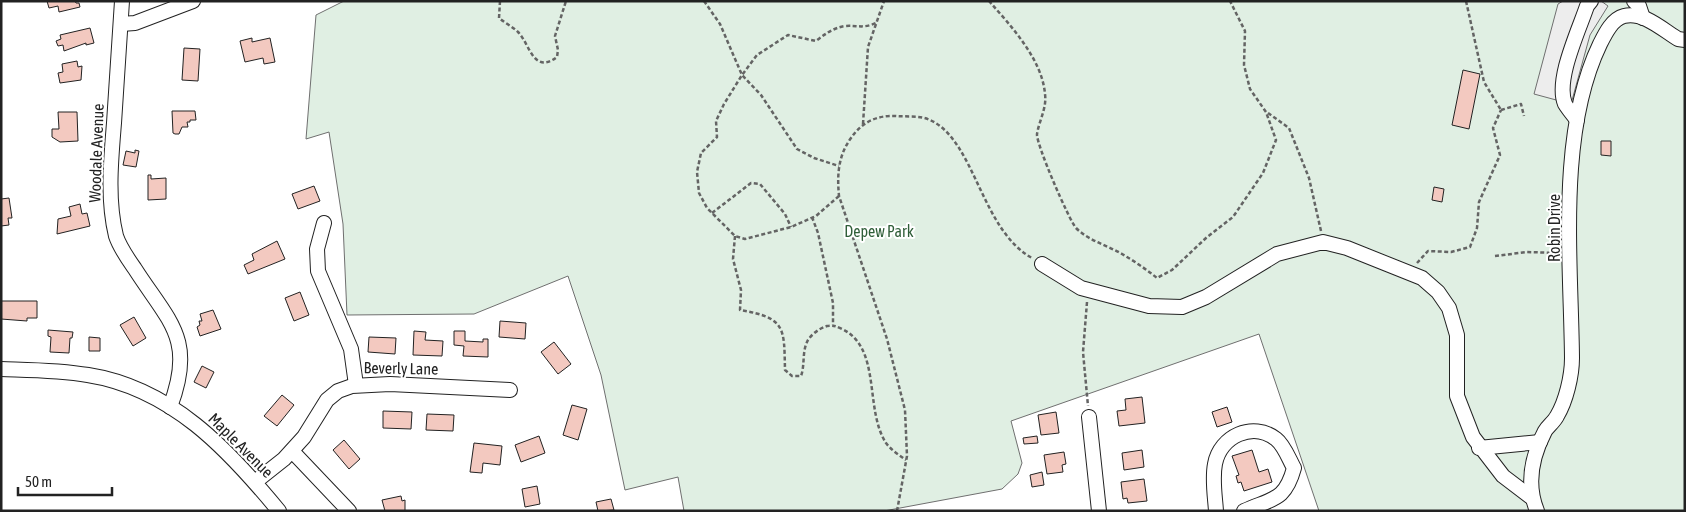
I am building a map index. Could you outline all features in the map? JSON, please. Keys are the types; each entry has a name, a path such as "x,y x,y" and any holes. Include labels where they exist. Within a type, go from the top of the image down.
{"street":[{"name":"Woodale Avenue","path":"122,1 111,169 111,210 122,249 161,304 177,335 181,363 178,387 170,407"},
{"path":"120,24 136,23 193,1"},
{"path":"1577,120 1566,105 1562,91 1567,66 1587,6 1591,1"},
{"path":"1634,1 1639,6 1643,18 1678,39 1685,40"},
{"name":"Robin Drive","path":"1534,504 1531,472 1546,429 1557,417 1564,401 1572,362 1571,254 1573,147 1577,120 1586,80 1607,29 1623,16 1636,15 1643,18"},
{"path":"324,223 317,249 320,276 351,349 356,385"},
{"path":"1042,264 1081,288 1149,306 1182,306 1206,298 1276,254 1323,242 1347,248 1422,278 1438,292 1450,308 1457,335 1457,396 1470,430 1479,448 1503,476 1534,504"},
{"name":"Maple Avenue","path":"1,369 59,370 90,375 125,384 151,395 211,436 278,511"},
{"name":"Beverly Lane","path":"254,482 292,451 304,438 328,400 338,392 356,385 390,384 510,390"},
{"path":"1089,417 1099,511"},
{"path":"1216,511 1215,464 1227,441 1247,430 1264,431 1278,440 1294,468 1289,487 1280,496 1244,511"},
{"path":"1479,448 1540,442"},
{"path":"292,451 349,511"}],"path":[{"path":"500,1 499,18 518,32 531,55 542,62 550,61 557,56 558,50 555,36 566,1"},
{"path":"704,1 720,24 742,75 761,95 797,149 814,158 840,166"},
{"path":"863,125 868,47 884,1"},
{"path":"989,1 1019,35 1035,61 1045,94 1037,136 1040,152 1057,187 1064,207 1075,227 1093,240 1122,254 1157,278 1172,270 1206,238 1233,217 1263,173 1276,140 1266,112 1250,89 1244,65 1245,31 1230,1"},
{"path":"1466,1 1484,82 1501,110"},
{"path":"839,196 812,217 791,227 745,240 735,236 712,213 699,193 697,172 702,154 717,137 716,122 724,104 742,75 757,56 788,35 816,41 831,30 846,26 864,29 876,23"},
{"path":"1406,272 1428,251 1451,252 1470,247 1477,228 1479,202 1500,155 1493,128 1501,110 1521,104 1524,116"},
{"path":"1266,112 1289,128 1309,178 1323,242"},
{"path":"898,511 906,460 907,431 900,391 881,322 839,196 837,176 842,152 851,137 863,125 884,115 917,117 930,120 945,130 964,158 1003,232 1014,246 1042,264"},
{"path":"712,213 751,182 760,184 785,214 791,227"},
{"path":"812,217 833,303 834,325"},
{"path":"735,236 733,259 741,290 740,310 764,314 782,329 786,349 785,370 792,376 801,376 807,341 821,328 834,325 847,332 859,341 866,358 878,422 883,436 895,453 906,460"},
{"path":"1495,256 1527,252 1571,254"},
{"path":"1089,417 1083,352 1086,306 1090,290"}],"green space":[{"name":"Depew Park","path":"344,1 1685,1 1685,511 1319,511 1259,334 1011,421 1022,463 1018,474 1002,489 884,511 684,511 678,477 625,490 601,375 568,276 474,314 347,315 343,224 329,132 306,139 316,15"}],"shaded area":[{"path":"1563,1 1601,1 1608,6 1590,35 1571,104 1534,94 1558,4"}],"building":[{"path":"47,1 75,1 79,3 80,7 59,12 58,6 49,8"},
{"path":"90,28 94,43 86,45 86,43 64,51 63,45 58,46 56,41 61,39 60,35"},
{"path":"252,38 252,42 270,38 275,62 264,64 263,58 245,62 240,41"},
{"path":"184,48 200,49 198,81 182,80"},
{"path":"77,61 78,67 82,66 81,80 60,83 58,73 63,72 62,64"},
{"path":"1463,70 1480,74 1469,129 1452,125"},
{"path":"172,111 195,111 196,120 187,122 188,127 182,127 179,134 175,134 173,133"},
{"path":"58,112 77,112 78,141 60,142 52,137 52,129 59,129"},
{"path":"1601,141 1611,141 1611,156 1601,155"},
{"path":"135,150 139,151 136,167 123,165 126,151 135,153"},
{"path":"148,175 151,175 151,179 166,178 166,199 148,200"},
{"path":"314,186 320,201 298,209 292,194"},
{"path":"1434,187 1444,189 1442,202 1432,200"},
{"path":"9,198 12,218 8,218 9,225 1,226 1,199"},
{"path":"80,204 82,214 87,213 90,226 57,234 58,219 71,216 69,207"},
{"path":"277,241 285,259 248,274 244,265 254,260 252,254"},
{"path":"300,292 309,315 294,321 285,298"},
{"path":"1,301 37,301 37,318 27,318 27,321 1,319"},
{"path":"213,310 221,329 200,336 197,327 200,325 199,321 202,321 200,314"},
{"path":"134,317 146,338 133,346 120,325"},
{"path":"500,321 526,323 525,339 499,337"},
{"path":"48,330 73,332 72,338 70,338 69,353 50,352 51,337 48,336"},
{"path":"414,331 426,332 425,340 443,341 442,356 413,355"},
{"path":"454,331 465,331 465,341 483,342 483,339 488,339 488,357 463,356 464,346 454,345"},
{"path":"89,337 100,338 100,351 89,351"},
{"path":"369,337 396,338 395,354 368,352"},
{"path":"554,342 571,364 558,374 541,352"},
{"path":"202,366 214,372 206,388 194,382"},
{"path":"282,395 294,405 277,426 264,416"},
{"path":"1142,397 1145,423 1119,426 1117,411 1126,410 1125,399"},
{"path":"572,405 587,409 578,440 563,435"},
{"path":"1227,407 1232,422 1217,427 1212,412"},
{"path":"383,411 412,412 411,429 383,428"},
{"path":"1056,412 1059,433 1041,435 1038,415"},
{"path":"427,414 454,415 453,431 426,430"},
{"path":"539,436 545,453 521,462 515,445"},
{"path":"1037,436 1038,443 1024,444 1023,438"},
{"path":"344,440 360,459 349,469 333,450"},
{"path":"474,443 502,446 500,465 483,463 482,473 470,472"},
{"path":"1142,450 1144,467 1124,470 1122,453"},
{"path":"1252,450 1259,472 1268,469 1272,482 1244,491 1241,482 1238,483 1236,476 1239,475 1232,456"},
{"path":"1064,452 1066,464 1062,465 1063,472 1047,474 1044,455"},
{"path":"1042,472 1044,485 1032,487 1030,475"},
{"path":"1144,479 1147,501 1128,503 1127,498 1123,499 1121,482"},
{"path":"537,486 540,504 525,507 522,489"},
{"path":"401,496 402,501 405,500 405,511 385,511 382,500"},
{"path":"611,499 614,510 598,511 596,502"}]}
